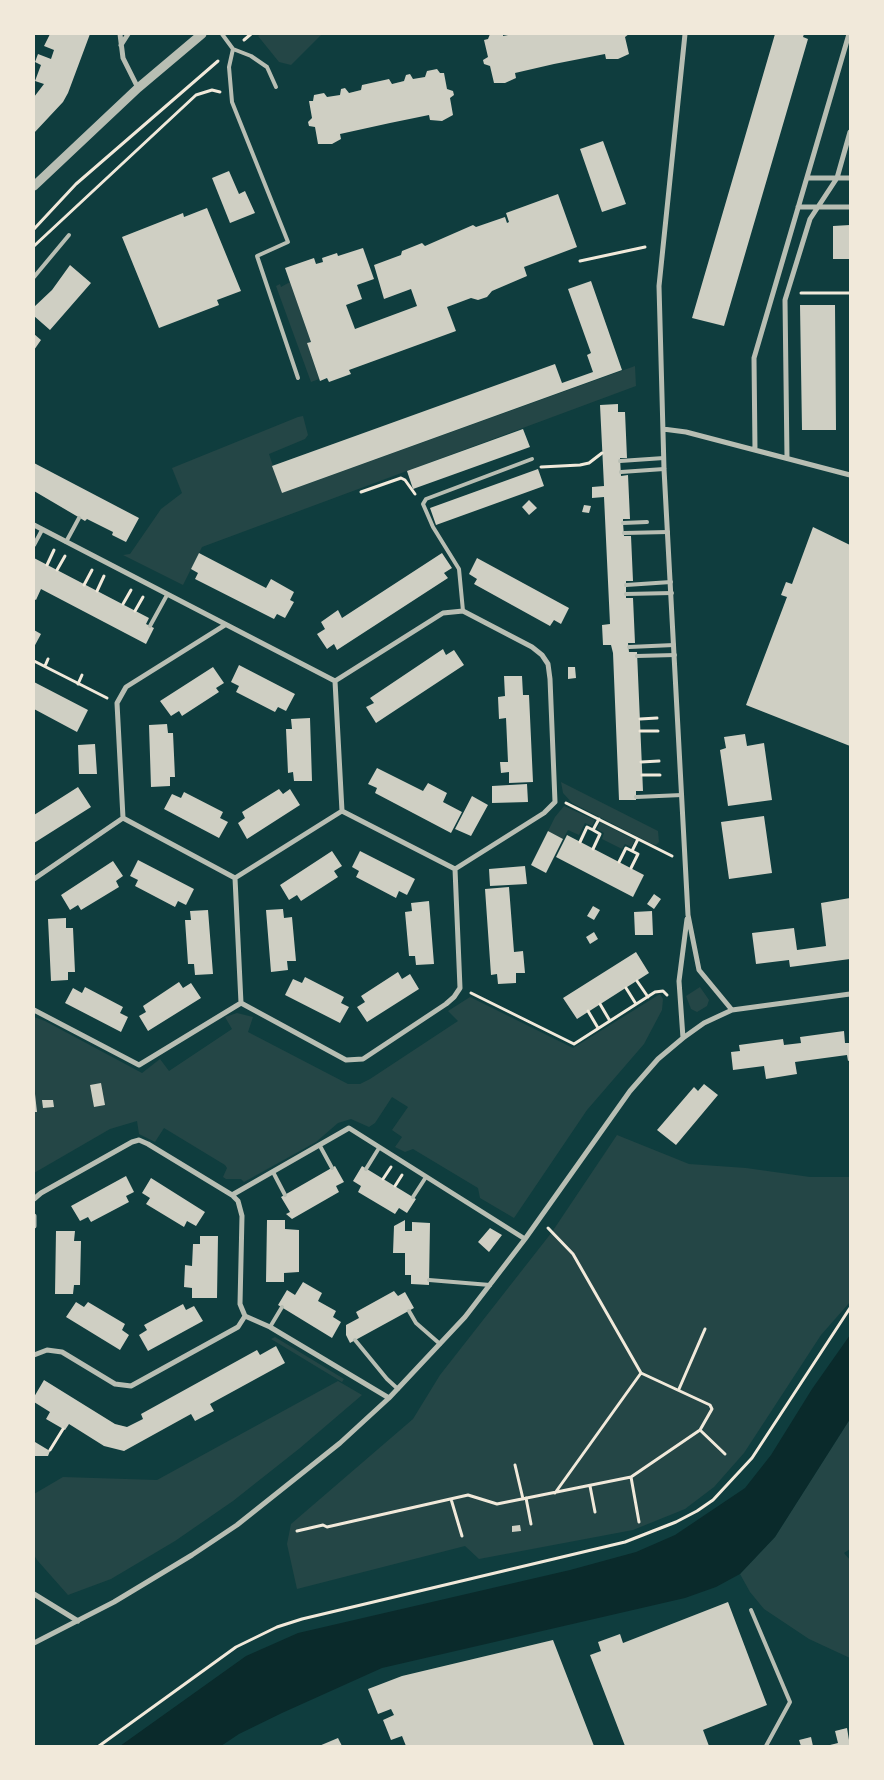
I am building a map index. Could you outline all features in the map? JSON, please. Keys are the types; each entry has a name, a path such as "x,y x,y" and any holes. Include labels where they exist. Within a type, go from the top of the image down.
{"street":[{"path":"120,34 123,58 138,88"},
{"path":"121,46 128,34"},
{"path":"34,186 138,88 202,34"},
{"path":"683,1038 679,981 688,915 664,469 659,286 686,34"},
{"path":"755,450 754,358 849,34"},
{"path":"787,458 784,310 787,294 816,207 837,178 850,132"},
{"path":"807,178 850,178"},
{"path":"798,207 850,208"},
{"path":"663,429 686,432 850,475"},
{"path":"34,525 224,625 336,681"},
{"path":"336,681 443,613 463,611 532,647 542,655 548,664 556,797 552,806 544,813 455,869"},
{"path":"123,818 117,703 126,687 132,682 224,625"},
{"path":"336,681 342,811"},
{"path":"342,811 455,869"},
{"path":"235,878 342,811"},
{"path":"123,818 235,878"},
{"path":"34,879 123,818"},
{"path":"241,1003 346,1060 363,1059 446,1004 460,988 455,869"},
{"path":"235,878 241,1003"},
{"path":"688,915 700,970 732,1010"},
{"path":"34,1643 151,1580 237,1525 340,1443 389,1398 440,1344 490,1285 636,1084 658,1059 683,1038 709,1020 732,1010 850,994"},
{"path":"34,1010 139,1064 241,1003"},
{"path":"232,1195 349,1128 525,1239"},
{"path":"34,1199 41,1193 132,1142 139,1140 232,1195 241,1208 240,1304 246,1316 270,1326 389,1398"},
{"path":"34,1216 34,1226"},
{"path":"34,1355 46,1350 62,1352 115,1384 131,1386 238,1327 246,1316"},
{"path":"34,1594 78,1621"}],"lane":[{"path":"222,34 233,49 251,56 267,68 276,87"},
{"path":"233,49 229,67 230,94 288,242 257,256 298,378"},
{"path":"34,277 69,236"},
{"path":"620,461 664,458"},
{"path":"463,611 459,568 433,527 423,504 426,499 532,459"},
{"path":"621,472 664,469"},
{"path":"66,542 79,518"},
{"path":"623,523 647,522"},
{"path":"34,545 42,530"},
{"path":"624,533 668,532"},
{"path":"626,585 671,582"},
{"path":"626,594 672,593"},
{"path":"150,626 167,595"},
{"path":"629,647 674,645"},
{"path":"637,656 675,656"},
{"path":"636,797 682,796"},
{"path":"320,1146 332,1168"},
{"path":"366,1169 379,1148"},
{"path":"273,1172 285,1195"},
{"path":"413,1197 426,1177"},
{"path":"429,1280 490,1285"},
{"path":"270,1326 282,1308"},
{"path":"409,1311 416,1323 440,1344"},
{"path":"355,1340 386,1379 398,1389"},
{"path":"751,1610 790,1702 766,1746"}],"path":[{"path":"34,229 76,184 251,34"},
{"path":"34,246 196,95 212,90 230,94"},
{"path":"580,262 606,254 645,247"},
{"path":"787,294 850,293"},
{"path":"532,459 536,468 580,465 589,463 602,453"},
{"path":"361,492 401,478 405,480 423,504"},
{"path":"47,565 54,550"},
{"path":"57,570 65,556"},
{"path":"84,584 92,570"},
{"path":"97,591 104,576"},
{"path":"123,604 131,590"},
{"path":"136,611 143,596"},
{"path":"45,666 48,659"},
{"path":"34,661 117,703"},
{"path":"78,684 82,675"},
{"path":"640,719 657,718"},
{"path":"640,731 658,731"},
{"path":"642,762 659,761"},
{"path":"642,775 660,775"},
{"path":"565,802 686,863"},
{"path":"593,830 599,819"},
{"path":"580,842 587,827 593,830 600,834 593,849"},
{"path":"632,851 638,839"},
{"path":"619,862 626,848 632,851 638,854 631,868"},
{"path":"637,981 648,997"},
{"path":"460,988 574,1044 655,992 663,991 669,997"},
{"path":"626,988 636,1004"},
{"path":"600,1004 610,1021"},
{"path":"588,1011 598,1028"},
{"path":"384,1179 392,1165"},
{"path":"395,1186 404,1172"},
{"path":"297,1531 323,1525 327,1527 468,1495 497,1504 631,1477 700,1430 712,1409 710,1405 679,1389 640,1373 573,1254 539,1219"},
{"path":"99,1746 236,1648 277,1627 302,1619 626,1542 676,1522 697,1511 719,1494 752,1458 850,1308"},
{"path":"679,1389 705,1329"},
{"path":"554,1493 640,1373"},
{"path":"50,1450 63,1429"},
{"path":"700,1430 726,1454"},
{"path":"514,1465 531,1524"},
{"path":"631,1477 639,1522"},
{"path":"590,1486 595,1512"},
{"path":"451,1499 462,1536"},
{"path":"451,1523 462,1515"}],"shaded area":[{"path":"261,34 322,34 291,65 279,62 258,36"},
{"path":"290,282 311,342 307,343 319,379 311,382 276,286 280,284 281,287"},
{"path":"635,366 636,386 202,547 183,585 123,555 130,554 161,509 182,493 172,468 298,417 303,416 308,435 305,439 269,454 282,493"},
{"path":"561,782 658,831 659,842 656,845 652,844 572,803 563,793"},
{"path":"564,806 595,820 592,826 585,823 579,835 568,830 563,839 548,831 555,817"},
{"path":"600,822 635,840 631,847 625,844 622,849 602,839 604,833 597,829"},
{"path":"700,987 709,1000 707,1006 697,1012 691,1009 686,996"},
{"path":"660,994 663,999 662,1010 644,1044 587,1110 514,1218 480,1198 478,1188 413,1149 405,1152 395,1147 402,1137 392,1130 408,1107 392,1097 375,1123 369,1127 351,1119 338,1123 316,1142 244,1182 241,1179 226,1179 223,1177 227,1168 225,1165 164,1128 155,1142 139,1134 137,1121 110,1129 34,1173 34,1017 45,1021 142,1073 160,1059 169,1071 232,1029 225,1017 237,1013 253,1017 248,1032 348,1084 360,1084 458,1021 448,1011 470,997 573,1048"},
{"path":"617,1135 689,1164 746,1168 810,1177 850,1177 850,1302 821,1335 744,1453 714,1487 685,1509 633,1530 479,1559 465,1546 297,1589 287,1544 291,1524 413,1419 440,1375 552,1232"},
{"path":"850,1335 850,1419 775,1537 740,1574 716,1587 685,1598 382,1668 282,1713 239,1734 221,1746 120,1746 246,1656 298,1633 570,1570 636,1552 675,1535 745,1488 771,1455 812,1389"},
{"path":"275,1337 344,1379 342,1382 271,1339"},
{"path":"338,1381 362,1395 300,1448 233,1501 175,1541 111,1579 68,1595 34,1555 34,1494 63,1477 157,1480"},
{"path":"850,1419 850,1549 844,1553 850,1560 850,1658 809,1639 764,1609 750,1592 740,1574 775,1537"}],"building":[{"path":"50,34 90,34 63,102 34,133 34,97 44,84 35,81 41,65 35,62 38,54 51,59 54,50 44,46"},
{"path":"490,34 503,34 503,36 513,34 629,34 625,37 629,54 618,59 606,59 605,54 554,64 515,73 516,78 505,83 494,83 490,66 484,64 483,60 488,57 484,40 488,39"},
{"path":"775,34 804,34 803,37 808,39 724,326 692,318"},
{"path":"437,69 440,73 444,73 447,89 453,91 454,95 450,98 453,115 442,121 430,120 429,115 390,123 340,134 341,139 332,144 318,144 315,127 309,126 308,122 312,118 309,101 313,101 314,95 324,93 327,97 340,95 341,89 345,88 349,93 361,90 362,85 389,79 392,84 404,81 406,75 410,74 413,79 425,77 427,71"},
{"path":"603,141 626,204 602,212 580,149"},
{"path":"229,171 239,194 245,191 255,213 230,223 212,178"},
{"path":"558,194 577,247 524,267 527,276 492,291 487,297 478,300 471,298 447,307 456,331 349,370 351,374 329,382 327,378 320,381 307,343 311,342 285,268 314,258 316,264 323,262 322,258 337,253 338,256 363,248 374,279 357,285 362,299 346,305 355,329 417,306 411,289 384,299 374,265 401,255 402,251 422,243 425,246 473,225 476,227 505,217 507,223 509,222 506,213"},
{"path":"207,208 241,291 217,300 219,305 159,328 122,237 183,213 184,217"},
{"path":"850,225 850,259 833,259 833,226"},
{"path":"70,265 91,283 50,330 34,316 34,307 52,290"},
{"path":"591,281 622,370 282,493 272,466 555,364 562,383 593,372 587,355 591,353 568,289"},
{"path":"800,305 835,305 836,430 802,430"},
{"path":"34,334 41,340 34,350"},
{"path":"618,404 618,412 625,412 627,458 620,458 621,476 628,475 630,519 623,519 623,523 624,536 631,536 633,581 626,581 626,598 633,598 635,643 628,643 629,652 637,652 643,791 636,791 636,800 619,800 613,653 611,645 603,645 602,625 610,624 604,497 592,498 592,487 604,486 600,405"},
{"path":"523,429 530,447 413,489 407,471"},
{"path":"34,463 139,518 126,542 112,535 113,532 87,519 85,521 34,491"},
{"path":"538,469 544,486 436,525 430,508"},
{"path":"529,500 537,508 529,515 522,507"},
{"path":"584,505 591,506 589,513 582,512"},
{"path":"813,527 850,545 850,746 746,705 787,597 781,595 786,582 792,584"},
{"path":"199,553 266,588 271,579 294,592 290,600 294,602 285,618 277,614 274,619 195,579 198,573 191,569"},
{"path":"442,553 452,568 444,573 448,578 337,650 334,644 327,649 317,634 325,629 321,622 338,610 342,618"},
{"path":"34,558 149,618 146,624 154,628 146,644 41,589 36,600 34,599"},
{"path":"477,558 569,608 561,624 554,620 550,626 474,584 477,579 469,574"},
{"path":"34,630 41,634 34,647"},
{"path":"443,649 446,655 454,650 464,665 376,723 366,707 374,703 370,698"},
{"path":"239,665 295,694 286,711 278,707 275,712 236,692 239,686 231,682"},
{"path":"213,667 224,683 216,688 219,692 182,716 179,711 171,716 160,701"},
{"path":"568,667 575,667 576,678 568,679"},
{"path":"504,676 522,676 523,695 529,695 533,782 509,783 509,772 501,773 500,762 508,762 506,718 499,719 498,697 505,696"},
{"path":"34,682 88,710 77,732 34,709"},
{"path":"310,718 312,781 294,781 293,772 288,773 286,729 292,729 291,719"},
{"path":"167,724 168,733 173,733 175,777 170,777 170,786 151,787 149,725"},
{"path":"745,734 747,746 764,743 772,800 728,806 720,750 726,748 724,737"},
{"path":"95,744 97,774 79,774 78,745"},
{"path":"377,768 423,791 428,783 447,793 443,802 462,812 451,833 375,793 377,788 368,784"},
{"path":"527,784 528,802 492,803 492,786"},
{"path":"78,787 91,807 34,843 34,815"},
{"path":"279,789 283,794 290,789 300,805 247,839 238,823 245,818 242,812"},
{"path":"184,792 223,812 220,818 228,822 219,838 164,809 172,794 181,798"},
{"path":"472,796 488,805 471,836 455,829"},
{"path":"764,816 772,873 729,879 721,822"},
{"path":"548,831 563,839 546,873 531,865"},
{"path":"567,835 644,875 633,897 556,857"},
{"path":"332,851 342,866 334,871 338,877 301,901 297,895 289,900 280,885"},
{"path":"360,851 415,879 407,895 399,891 396,898 356,877 359,871 352,867"},
{"path":"138,860 194,889 186,905 178,901 175,907 135,886 138,880 130,876"},
{"path":"113,861 123,876 116,881 119,887 81,910 78,905 70,910 61,895"},
{"path":"525,866 527,884 490,886 489,869"},
{"path":"509,887 514,952 523,951 525,973 516,973 516,983 498,984 497,974 491,975 485,889"},
{"path":"654,894 661,899 654,909 647,904"},
{"path":"850,898 850,959 790,967 789,960 756,964 752,933 794,928 797,950 826,946 821,903"},
{"path":"429,901 434,964 416,965 415,956 409,956 405,912 412,911 411,903"},
{"path":"593,906 600,910 594,920 587,916"},
{"path":"283,909 284,918 292,917 296,961 287,961 288,970 271,972 266,910"},
{"path":"208,910 213,974 195,975 194,964 188,964 185,920 191,920 190,911"},
{"path":"652,911 653,935 635,935 634,912"},
{"path":"66,918 66,928 73,928 75,972 68,972 68,980 51,981 48,919"},
{"path":"594,932 598,939 590,944 586,937"},
{"path":"636,952 649,973 577,1019 563,998"},
{"path":"398,972 402,979 410,974 419,989 367,1022 357,1007 365,1002 361,996"},
{"path":"305,977 344,997 341,1003 349,1007 340,1023 285,995 293,979 302,983"},
{"path":"179,982 183,988 191,983 201,998 148,1031 139,1016 146,1012 143,1006"},
{"path":"85,987 123,1007 120,1013 128,1017 121,1032 65,1003 73,988 82,993"},
{"path":"844,1031 845,1043 850,1043 850,1060 848,1061 847,1055 795,1062 797,1074 766,1079 764,1066 733,1070 731,1052 740,1051 739,1045 783,1039 784,1045 801,1043 800,1037"},
{"path":"101,1083 105,1105 94,1107 90,1085"},
{"path":"704,1084 718,1095 676,1145 657,1130 694,1087 698,1091"},
{"path":"35,1094 37,1112 34,1112"},
{"path":"42,1100 53,1100 54,1107 43,1108"},
{"path":"335,1166 344,1182 336,1186 339,1192 292,1219 286,1214 290,1212 281,1197"},
{"path":"362,1166 416,1199 407,1213 399,1208 395,1214 358,1192 361,1186 353,1181"},
{"path":"126,1176 134,1192 126,1196 129,1202 91,1222 88,1217 80,1221 71,1206"},
{"path":"151,1178 205,1212 196,1226 187,1221 184,1227 146,1204 150,1198 142,1193"},
{"path":"267,1220 285,1220 285,1229 299,1230 299,1272 284,1273 284,1282 266,1282"},
{"path":"405,1220 405,1231 412,1231 412,1222 430,1223 429,1285 411,1284 411,1275 405,1275 405,1253 393,1253 394,1226"},
{"path":"490,1228 502,1235 489,1252 478,1242"},
{"path":"56,1231 75,1231 74,1241 81,1241 80,1285 74,1285 73,1294 55,1294"},
{"path":"200,1236 218,1236 217,1298 192,1298 192,1288 184,1287 185,1265 192,1266 193,1244 200,1244"},
{"path":"303,1282 322,1293 318,1301 336,1311 333,1317 341,1322 332,1338 278,1305 287,1290 295,1295"},
{"path":"394,1291 398,1296 405,1292 414,1308 350,1343 346,1335 346,1325 359,1318 356,1312"},
{"path":"76,1302 84,1307 88,1302 125,1324 122,1330 129,1335 120,1350 66,1317"},
{"path":"183,1304 186,1310 194,1306 203,1321 148,1351 139,1335 147,1330 144,1325"},
{"path":"276,1346 285,1363 210,1404 214,1411 195,1421 191,1414 124,1451 104,1446 69,1424 65,1430 46,1419 50,1412 34,1402 34,1397 44,1380 115,1424 127,1427 143,1419 141,1414 257,1350 260,1355"},
{"path":"35,1442 50,1451 48,1456 34,1456"},
{"path":"520,1525 521,1531 512,1532 512,1526"},
{"path":"728,1602 767,1705 703,1730 709,1746 625,1746 590,1655 601,1651 598,1642 620,1634 623,1643"},
{"path":"553,1640 594,1746 406,1746 402,1736 391,1740 383,1720 394,1715 391,1709 378,1714 368,1689 402,1676"},
{"path":"847,1728 850,1746 826,1746 838,1743 835,1731"},
{"path":"811,1737 813,1746 801,1746 799,1740"},
{"path":"338,1738 342,1746 319,1746"}]}
